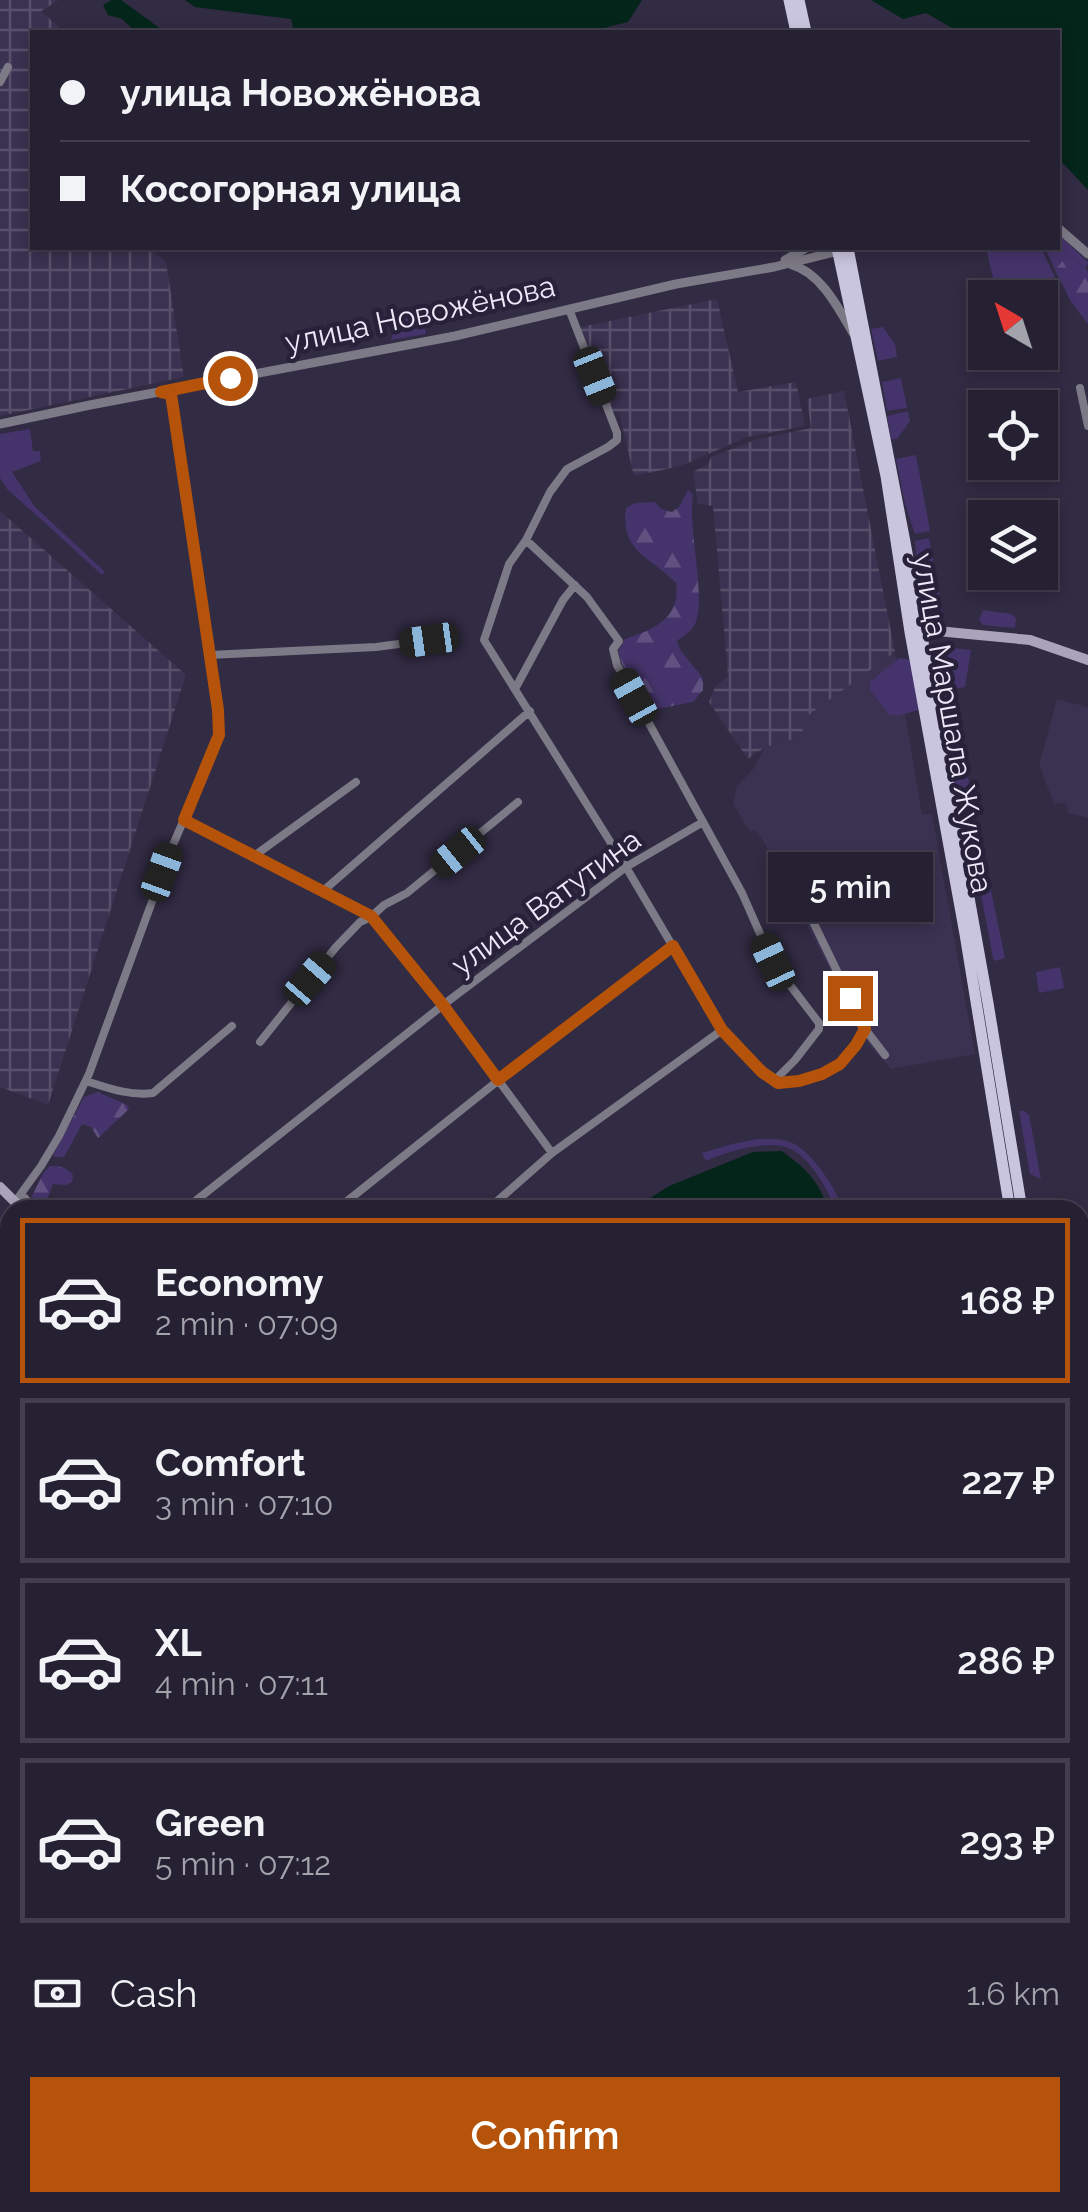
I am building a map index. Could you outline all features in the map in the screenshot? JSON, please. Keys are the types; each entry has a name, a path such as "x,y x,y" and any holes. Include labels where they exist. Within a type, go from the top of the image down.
{"main road":[{"path":"789,0 800,27"},
{"path":"799,0 800,27"},
{"name":"улица Маршала Жукова","path":"844,250 855,336 886,476 988,1003 1020,1200"},
{"name":"улица Маршала Жукова","path":"844,250 874,373 1008,1200"},
{"path":"915,630 1030,640 1088,660"}],"street":[{"path":"0,82 8,67"},
{"path":"1060,230 1088,254"},
{"path":"774,266 802,250"},
{"name":"улица Новожёнова","path":"0,424 455,336 836,250"},
{"path":"774,266 806,270 828,294 855,336"},
{"path":"570,309 617,432 616,440 567,469 550,492 509,564 484,640 722,1030 762,1072 776,1082 822,1074 840,1064 865,1029"},
{"path":"1080,388 1088,426"},
{"path":"21,1200 86,1081 172,847 219,735 171,394 161,392"},
{"path":"526,540 587,597 618,641 614,649 616,666 742,893 773,962 819,1023 820,1029 776,1082"},
{"path":"515,689 574,585"},
{"path":"210,655 359,649 429,640 449,632"},
{"path":"322,892 530,711"},
{"path":"254,856 356,782"},
{"path":"260,1042 360,922 407,893 518,802"},
{"path":"184,820 371,916 443,1005 552,1154"},
{"name":"улица Ватутина","path":"197,1200 443,1005 626,867 703,822"},
{"path":"805,905 865,1029 885,1055"},
{"path":"348,1200 673,946"},
{"path":"86,1081 115,1090 154,1094 232,1026"},
{"path":"498,1200 552,1154 722,1030"}],"shaded area":[{"path":"0,0 59,0 41,11 62,30 30,30 30,250 151,250 166,262 184,377 0,416"},
{"path":"121,0 162,30 134,30 122,19 108,15 103,5"},
{"path":"185,0 642,0 628,22 595,30 294,30 291,19 195,7"},
{"path":"871,0 1088,0 1088,190 1060,160 1060,30 956,30 926,13 903,19"},
{"path":"717,299 738,392 796,382 805,426 747,437 681,466 634,476 619,412 611,412 580,327"},
{"path":"844,391 895,652 799,722 805,736 765,747 748,759 709,702 715,687 728,676 713,506 698,504 693,472 708,464 711,457 758,439 811,428 807,399"},
{"path":"0,511 186,675 48,1105 0,1087"},
{"path":"895,652 922,814 932,814 975,1054 891,1069 868,1044 762,838 754,830 750,832 733,804 737,786 754,768 765,747 805,736 798,722"},
{"path":"1057,699 1088,707 1088,818 1068,813 1066,803 1054,804 1039,765"},
{"path":"782,1151 811,1176 824,1200 647,1200 669,1186 753,1152"}],"green space":[{"path":"1060,236 1088,262 1086,269 1068,254 1055,270 1046,250 1060,250"},
{"path":"986,250 1042,250 1055,280 994,280"},
{"path":"1068,254 1088,271 1088,324 1055,270"},
{"path":"421,307 426,334 391,340 399,311"},
{"path":"883,327 895,344 897,357 878,361 871,329"},
{"path":"901,378 907,408 887,411 882,382"},
{"path":"908,411 910,421 897,439 891,439 887,416"},
{"path":"30,429 33,451 40,451 41,461 12,472 47,518 44,522 0,478 0,434"},
{"path":"916,455 930,531 915,534 896,459"},
{"path":"688,490 693,494 698,612 694,627 677,641 703,678 703,690 693,702 647,711 618,651 625,639 655,627 670,614 676,583 633,545 625,523 626,508 635,503 655,502 672,512"},
{"path":"47,518 105,572 102,575 44,522"},
{"path":"929,538 942,616 926,613 917,565 915,541"},
{"path":"983,610 1011,614 1016,618 1015,628 983,625 979,620"},
{"path":"936,646 971,650 965,687 943,687"},
{"path":"899,658 913,663 919,710 897,716 889,715 870,690 870,682"},
{"path":"960,739 972,797 963,798 954,791 945,743"},
{"path":"988,876 1005,958 995,961 978,878"},
{"path":"1060,967 1064,988 1039,993 1036,972"},
{"path":"98,1092 129,1106 128,1110 98,1138 91,1127 82,1124 64,1157 55,1157 84,1097"},
{"path":"1019,1111 1029,1115 1041,1179 1030,1174"},
{"path":"774,1139 798,1146 814,1161 839,1200 831,1200 811,1166 789,1148 759,1146 706,1161 702,1153 732,1144"},
{"path":"50,1166 60,1167 73,1175 72,1182 53,1184 47,1200 34,1200 31,1198"}],"route":[{"path":"230,378 161,392 171,394 218,710 219,735 184,820 371,916 498,1080 673,946 722,1030 762,1072 778,1083 822,1074 840,1064 865,1029 850,998"}]}
